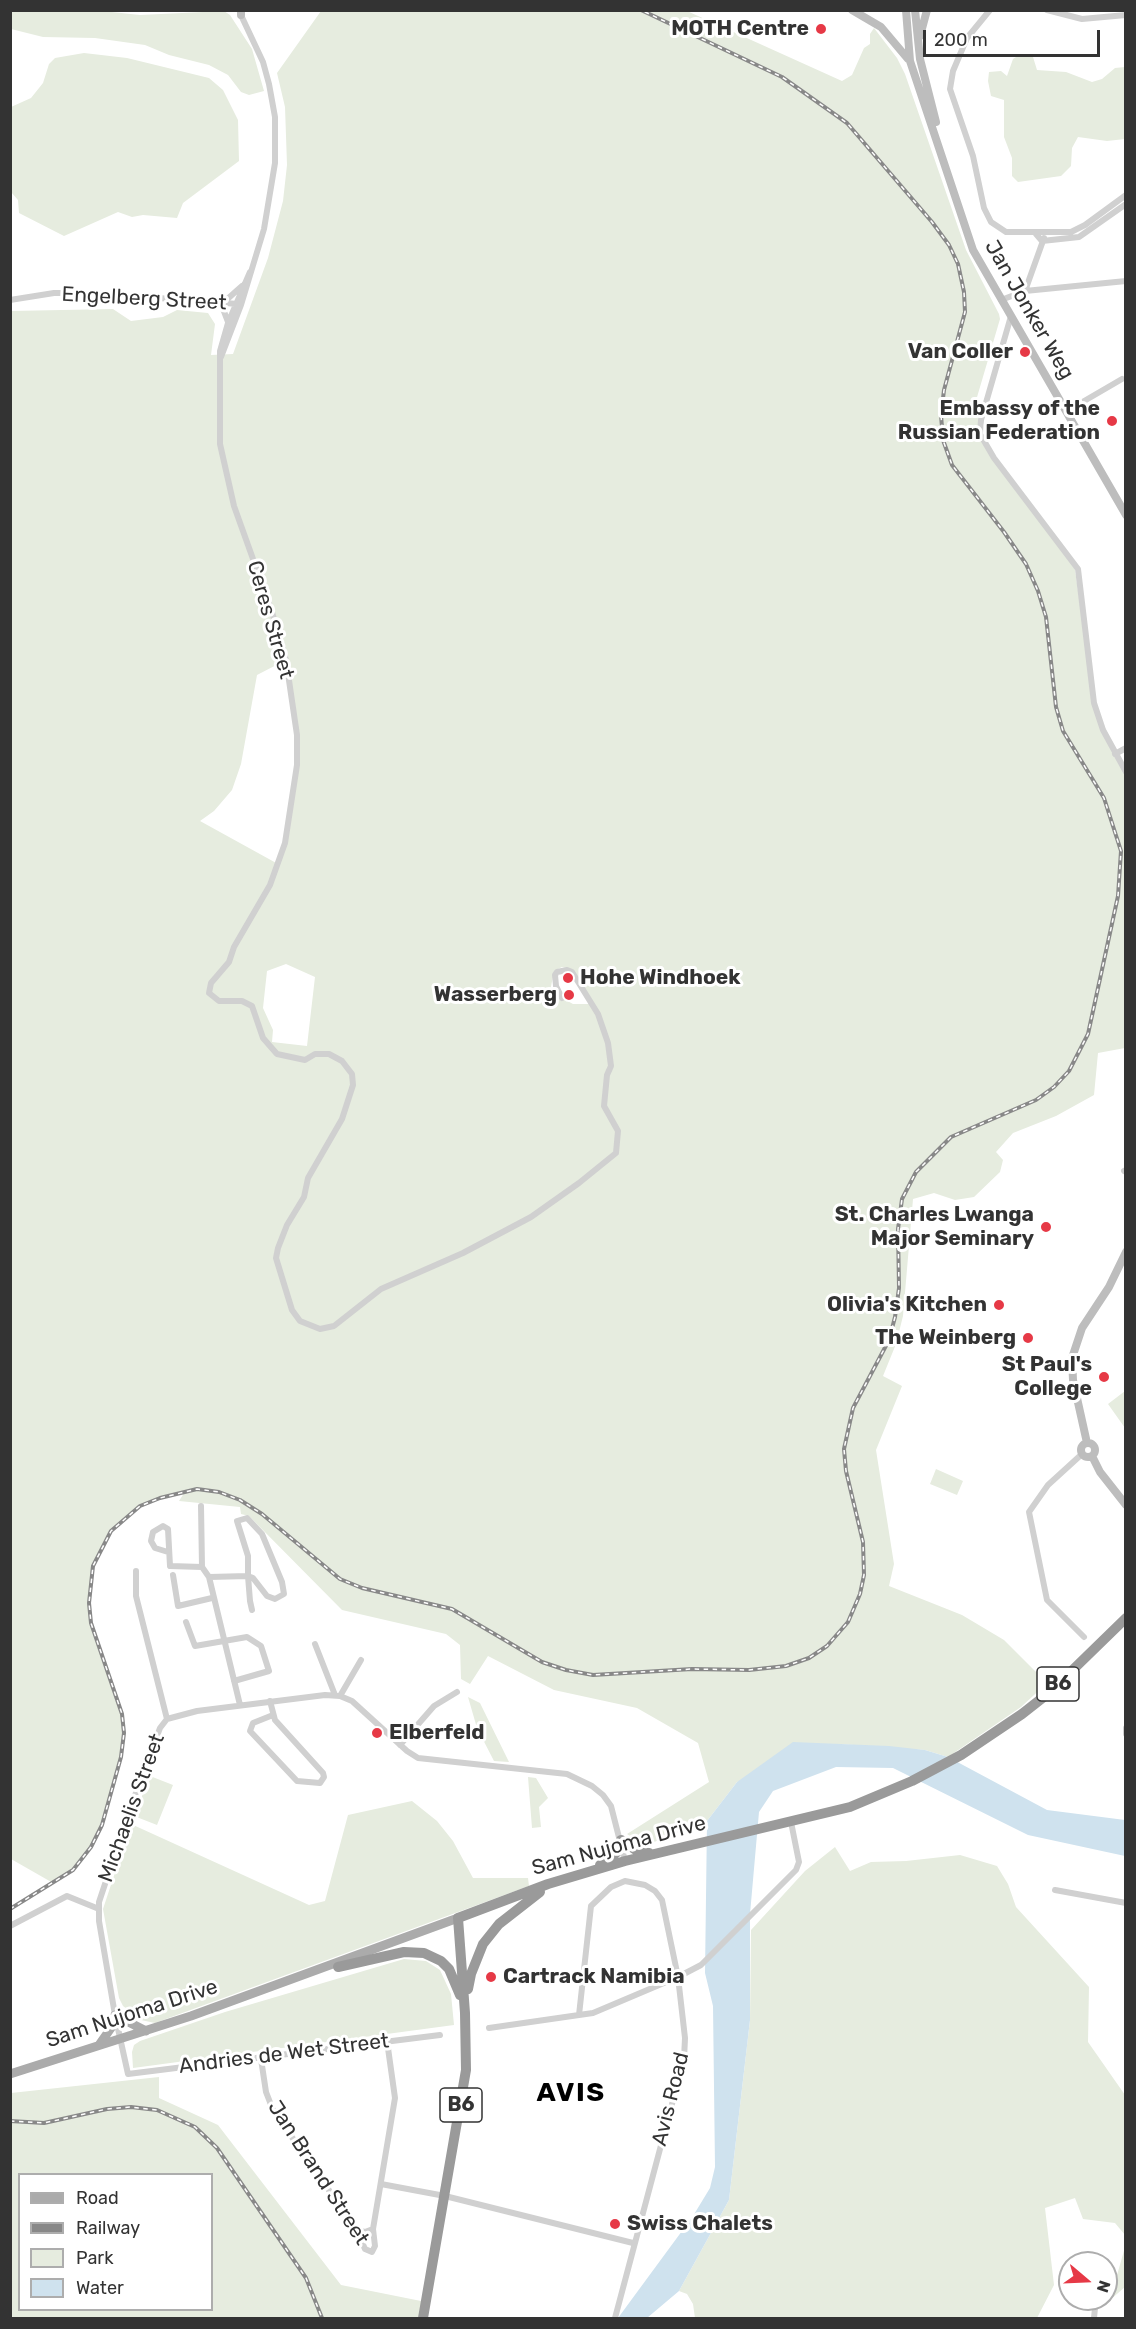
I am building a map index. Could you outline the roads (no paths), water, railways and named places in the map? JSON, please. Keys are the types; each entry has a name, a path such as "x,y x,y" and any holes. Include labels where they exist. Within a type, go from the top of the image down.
{"highway":[{"name":"Sam Nujoma Drive","path":"458,1920 548,1884 594,1870 850,1807 898,1787 961,1755 1050,1692 1125,1618"},
{"name":"Sam Nujoma Drive","path":"983,1741 1022,1721 1054,1696 1125,1627"},
{"path":"594,1870 613,1856 621,1840 639,1852 664,1851"},
{"name":"B6","path":"465,2013 471,1974 483,1944 499,1924 555,1883"},
{"name":"B6","path":"423,2319 466,2070 465,2013 458,1920 540,1892"},
{"path":"338,1967 404,1952 424,1953 441,1961 449,1969 465,2013"}],"main road":[{"path":"852,10 881,27 915,60"},
{"name":"Jan Jonker Weg","path":"906,10 915,60 973,250 1125,511"},
{"name":"Jan Jonker Weg","path":"915,10 915,60"},
{"path":"915,60 927,10"},
{"path":"1087,1443 1073,1380 1072,1358 1082,1328 1109,1287 1125,1252"},
{"path":"1087,1443 1081,1447 1082,1454 1092,1456"},
{"path":"1087,1443 1095,1447 1092,1456 1100,1473 1125,1505"},
{"name":"Sam Nujoma Drive","path":"265,1989 338,1967 458,1920"},
{"name":"Sam Nujoma Drive","path":"10,2074 146,2031 458,1920"},
{"path":"99,2045 111,2028 115,2015 146,2031"}],"street":[{"path":"990,10 975,26 963,47 953,71 951,94 973,156 978,188 988,218 1001,231 1036,234 1071,232 1081,228 1125,195"},
{"path":"1047,10 1082,20 1125,15"},
{"name":"Ceres Street","path":"221,357 250,272 273,190 276,131 267,74 240,12"},
{"path":"1042,241 1064,240 1084,235 1125,204"},
{"path":"1025,291 1042,241 1048,232"},
{"path":"1036,234 1042,241"},
{"name":"Ceres Street","path":"250,272 242,286 238,304 228,323 221,357 219,402 224,466 234,507 272,612 286,660 297,735 293,804 285,843 261,904 234,947 229,962 211,983 210,995 219,1000 242,1001 252,1006 257,1014 262,1038 277,1054 304,1060 315,1054 329,1054 342,1061 352,1074 352,1085 342,1119 308,1178 304,1197 287,1225 276,1258 296,1317 303,1324 320,1329 334,1326 394,1282 462,1252 531,1217 579,1183 616,1152 618,1131 604,1106 611,1058 605,1035 592,1004 572,972 567,970 555,975 556,986 562,998"},
{"path":"1001,300 1025,291 1125,280"},
{"path":"228,323 222,301 242,286"},
{"name":"Engelberg Street","path":"10,300 54,293 92,293 238,304"},
{"path":"1011,316 981,420 980,434 994,458 1078,568 1094,703 1098,719 1125,772"},
{"path":"1067,411 1122,380"},
{"path":"1115,754 1125,748"},
{"path":"1082,1454 1048,1485 1029,1512 1047,1600 1084,1637"},
{"path":"201,1506 202,1567 209,1577 212,1598 240,1705"},
{"path":"209,1577 248,1576 253,1578 267,1596 274,1599 284,1594 282,1582 262,1534 247,1518 237,1521 248,1556 248,1576 252,1610"},
{"path":"168,1552 169,1563 172,1567 202,1567"},
{"path":"136,1571 136,1596 167,1719"},
{"path":"173,1575 178,1606 212,1598"},
{"path":"186,1622 195,1646 223,1639 247,1637 258,1642 269,1669 267,1674 234,1681"},
{"path":"315,1644 338,1695 352,1701 410,1754 423,1759 567,1774 603,1795 616,1821 625,1861"},
{"path":"338,1695 362,1660"},
{"path":"400,1745 434,1706 457,1692"},
{"name":"Michaelis Street","path":"128,2074 115,2015 99,1909 130,1806 160,1728 167,1719 183,1713 270,1701 338,1695"},
{"path":"270,1701 273,1715 323,1773 324,1777 320,1783 297,1781 250,1731 253,1723 273,1715"},
{"path":"1125,1728 1125,1734"},
{"path":"489,2028 579,2015 611,2006 700,1965 796,1870 799,1862 791,1822"},
{"name":"Avis Road","path":"579,2015 591,1906 604,1892 625,1881 645,1885 655,1891 662,1900 678,1977 685,2038 684,2060 633,2243 615,2319"},
{"path":"1055,1890 1125,1903"},
{"path":"10,1926 67,1896 99,1909"},
{"name":"Andries de Wet Street","path":"128,2074 440,2035"},
{"name":"Jan Brand Street","path":"261,2059 266,2092 273,2110 356,2229 365,2249 372,2252 375,2246 373,2229 395,2098 387,2041"},
{"path":"381,2184 445,2196 633,2243"},
{"path":"356,2229 365,2232 373,2229"}],"water":[{"path":"793,1742 889,1746 925,1750 948,1757 1047,1810 1125,1820 1125,1856 1028,1835 893,1768 836,1767 773,1791 759,1812 750,1914 750,2020 729,2200 679,2291 647,2318 618,2318 693,2216 710,2188 715,2167 713,2006 705,1973 707,1821 737,1782"}],"railway":[{"path":"355,10 369,10"},
{"path":"10,1909 73,1870 91,1847 102,1825 121,1757 124,1733 122,1714 91,1623 89,1603 93,1566 111,1531 140,1506 160,1498 197,1489 219,1492 240,1500 262,1514 340,1579 362,1588 452,1609 542,1662 566,1670 593,1675 692,1669 749,1670 786,1666 809,1658 827,1646 848,1622 860,1594 864,1575 863,1542 846,1471 844,1449 853,1408 889,1340 895,1317 899,1288 898,1229 902,1199 916,1172 951,1137 1036,1100 1054,1087 1069,1071 1088,1034 1118,896 1121,851 1104,798 1063,731 1056,707 1046,617 1038,591 1026,564 952,465 943,440 941,415 944,390 965,312 964,292 958,264 949,245 932,222 847,123 782,77 641,10"},
{"path":"10,2121 44,2123 107,2109 131,2107 157,2110 195,2127 217,2148 306,2278 322,2318"}],"place":[{"name":"MOTH Centre","path":"821,29"},
{"name":"Van Coller","path":"1025,352"},
{"name":"Embassy of the Russian Federation","path":"1112,421"},
{"name":"Hohe Windhoek","path":"568,978"},
{"name":"Wasserberg","path":"569,995"},
{"name":"St. Charles Lwanga Major Seminary","path":"1046,1227"},
{"name":"Olivia's Kitchen","path":"999,1305"},
{"name":"The Weinberg","path":"1028,1338"},
{"name":"St Paul's College","path":"1104,1377"},
{"name":"Elberfeld","path":"377,1733"},
{"name":"Cartrack Namibia","path":"491,1977"},
{"name":"Swiss Chalets","path":"615,2224"}],"district":[{"name":"AVIS","path":"571,2093"}]}
